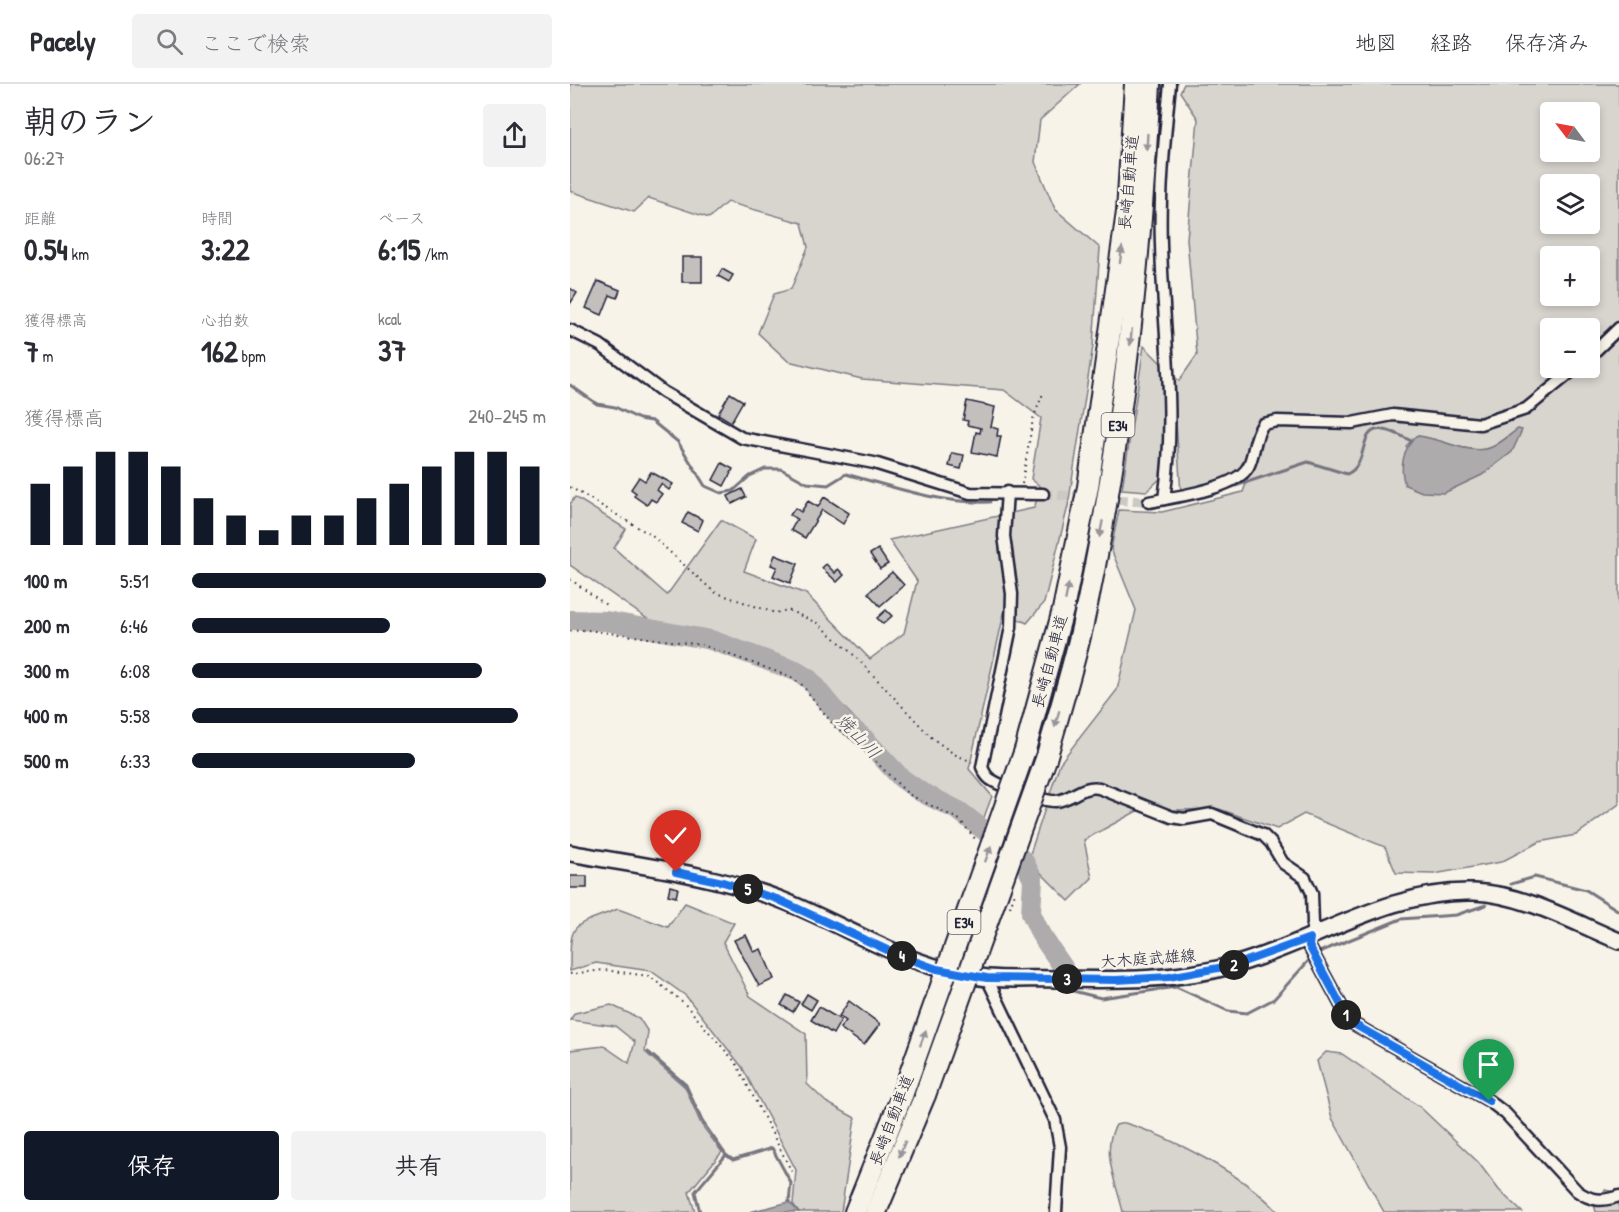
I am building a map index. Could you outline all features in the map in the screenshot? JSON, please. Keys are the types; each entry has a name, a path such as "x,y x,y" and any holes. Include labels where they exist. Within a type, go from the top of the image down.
{"highway":[{"name":"長崎自動車道","path":"855,1212 903,1093 1025,750 1063,610 1088,487 1127,212 1135,84"},
{"name":"長崎自動車道","path":"876,1212 925,1095 1046,759 1082,629 1107,497 1128,358 1143,207 1150,84"}],"main road":[{"name":"大木庭武雄線","path":"570,853 723,882 804,910 898,955 937,969 987,978 1116,980 1169,977 1235,965 1313,950 1370,913 1436,894 1475,892 1508,897 1619,941"}],"street":[{"path":"1164,499 1169,467 1170,393 1161,242 1170,84"},
{"path":"1600,346 1619,328"},
{"path":"570,330 600,345 663,392 742,438 874,463 970,493 1043,494"},
{"path":"1149,502 1235,480 1248,468 1255,437 1263,424 1277,421 1352,423 1393,416 1480,424 1526,409 1564,378"},
{"path":"1007,492 1004,536 1012,594 1011,627 982,767 987,777 998,784 1052,802 1064,800 1088,786 1099,788 1172,817 1184,819 1212,814 1263,835 1271,843 1283,863 1305,878 1309,885 1312,893 1313,950 1350,1022 1489,1101 1506,1114 1577,1191 1587,1198 1597,1201 1619,1196"},
{"path":"987,978 1055,1120 1060,1147 1056,1212"}],"path":[{"path":"1021,493 1033,419 1044,391"},
{"path":"570,487 651,535 714,592 775,613 788,610 819,624 855,656 932,738 954,754 982,767"},
{"path":"570,579 609,607"},
{"path":"570,631 587,630 702,645 789,676 802,685 835,727 857,743 908,794 960,820"},
{"path":"570,974 604,970 650,976 683,1002 736,1063 793,1174"}],"shaded area":[{"path":"570,84 1080,84 1040,120 1035,162 1055,209 1100,248 1093,346 1068,506 1044,603 1027,623 1004,613 969,769 992,796 983,820 917,785 811,672 697,629 649,620 570,565 570,504 575,497 626,529 614,548 667,595 721,520 756,539 744,571 806,594 870,659 904,633 917,581 889,540 1034,508 1041,487 1031,479 1041,418 1004,390 862,379 788,361 758,333 774,294 791,289 808,247 802,223 727,202 709,218 649,198 634,212 570,191"},
{"path":"1184,84 1619,84 1619,804 1576,835 1539,842 1501,862 1434,874 1396,873 1385,847 1304,814 1277,829 1219,809 1137,811 1084,840 1092,878 1069,901 1028,860 1060,763 1117,690 1136,610 1111,549 1119,510 1162,512 1243,492 1259,446 1252,430 1244,466 1233,477 1181,493 1176,423 1166,420 1161,478 1147,491 1122,489 1144,346 1179,381 1197,355 1187,239 1198,119 1180,92","holes":["1518,429 1444,493 1406,446 1416,436 1468,449 1486,449"]},
{"path":"1518,429 1522,430 1512,452 1482,475 1444,493 1422,492 1405,485 1402,472 1403,459 1416,436 1477,450 1498,444"},
{"path":"685,903 734,923 723,942 750,996 806,1034 807,1084 826,1102 855,1118 841,1212 799,1212 793,1204 796,1170 742,1067 686,996 651,971 596,963 570,971 573,934 582,923 618,909 668,927"},
{"path":"611,1005 639,1018 648,1032 645,1052 685,1087 701,1124 722,1152 689,1192 695,1212 570,1212 570,1050 604,1046 629,1063 635,1042 615,1026 570,1020 575,1013"},
{"path":"1326,1052 1342,1054 1420,1107 1478,1162 1499,1190 1522,1212 1384,1212 1332,1118 1317,1061"},
{"path":"1125,1123 1164,1138 1207,1159 1247,1185 1278,1212 1123,1212 1111,1168 1110,1145 1111,1135 1116,1125"},
{"path":"1605,1190 1619,1193 1619,1212 1596,1212 1594,1204"},
{"path":"789,1202 799,1212 750,1212"}],"building":[{"path":"682,257 702,257 702,282 682,282"},
{"path":"722,269 733,275 729,282 718,276"},
{"path":"598,281 620,290 617,298 610,295 602,315 586,308"},
{"path":"570,288 577,293 570,304"},
{"path":"730,393 743,401 731,422 718,414"},
{"path":"967,401 995,407 991,427 998,429 997,436 1001,436 997,457 972,452 976,432 980,433 981,428 967,425 968,421 963,420"},
{"path":"952,453 964,455 961,469 949,466"},
{"path":"722,463 733,469 724,486 713,480"},
{"path":"651,472 673,484 669,490 661,484 657,490 662,494 656,502 651,499 647,505 634,496 636,493 631,489 639,477 645,481"},
{"path":"742,489 746,497 732,504 728,496"},
{"path":"824,497 849,513 843,524 822,510 805,538 791,530 797,519 790,515 795,508 801,512 808,501 818,507"},
{"path":"688,512 703,520 698,531 682,523"},
{"path":"878,549 888,564 880,569 870,554"},
{"path":"775,555 798,564 790,583 773,576 777,567 771,565"},
{"path":"826,564 835,573 838,569 844,575 837,582 822,568"},
{"path":"892,572 904,585 880,606 868,593"},
{"path":"886,610 892,616 883,624 877,618"},
{"path":"570,876 587,876 587,888 570,888"},
{"path":"670,886 678,888 676,897 668,895"},
{"path":"746,935 754,952 761,949 774,979 759,986 734,940"},
{"path":"807,994 817,1000 811,1010 801,1004"},
{"path":"787,995 799,1002 793,1012 781,1005"},
{"path":"849,1001 880,1024 864,1045 840,1028 846,1021 839,1016"},
{"path":"819,1007 841,1020 833,1034 811,1020"}],"waterway":[{"path":"570,385 597,404 615,407 639,419 652,421 678,442 705,486 721,493 733,491 750,476 765,469 781,469 807,483 828,485 846,474 935,497 990,502"},
{"path":"1214,493 1308,462 1347,474 1355,467 1366,440 1371,433 1378,430 1391,432 1411,441"},
{"path":"1022,499 1032,500"},
{"path":"1152,508 1175,502"},
{"name":"焼山川","path":"570,620 606,621 711,640 796,671 809,679 843,721 864,738 901,778 921,792 959,811 1024,861 1033,880 1031,913 1041,935 1063,967"},
{"path":"1511,884 1535,877 1586,890 1619,911"},
{"path":"1317,953 1401,919 1456,915 1486,905"},
{"path":"1073,991 1101,998 1176,987 1228,1011 1247,1013 1274,999 1312,957"},
{"path":"648,1052 686,1085 702,1121 726,1155 695,1192 700,1212"},
{"path":"726,1155 733,1160 772,1148 791,1183 789,1202"}],"tunnel":[{"path":"1043,494 1149,502"}],"route":[{"path":"676,872 723,882 777,899 898,955 937,969 987,978 1116,980 1197,974 1235,965 1310,938 1309,946 1350,1022 1489,1101"}]}
